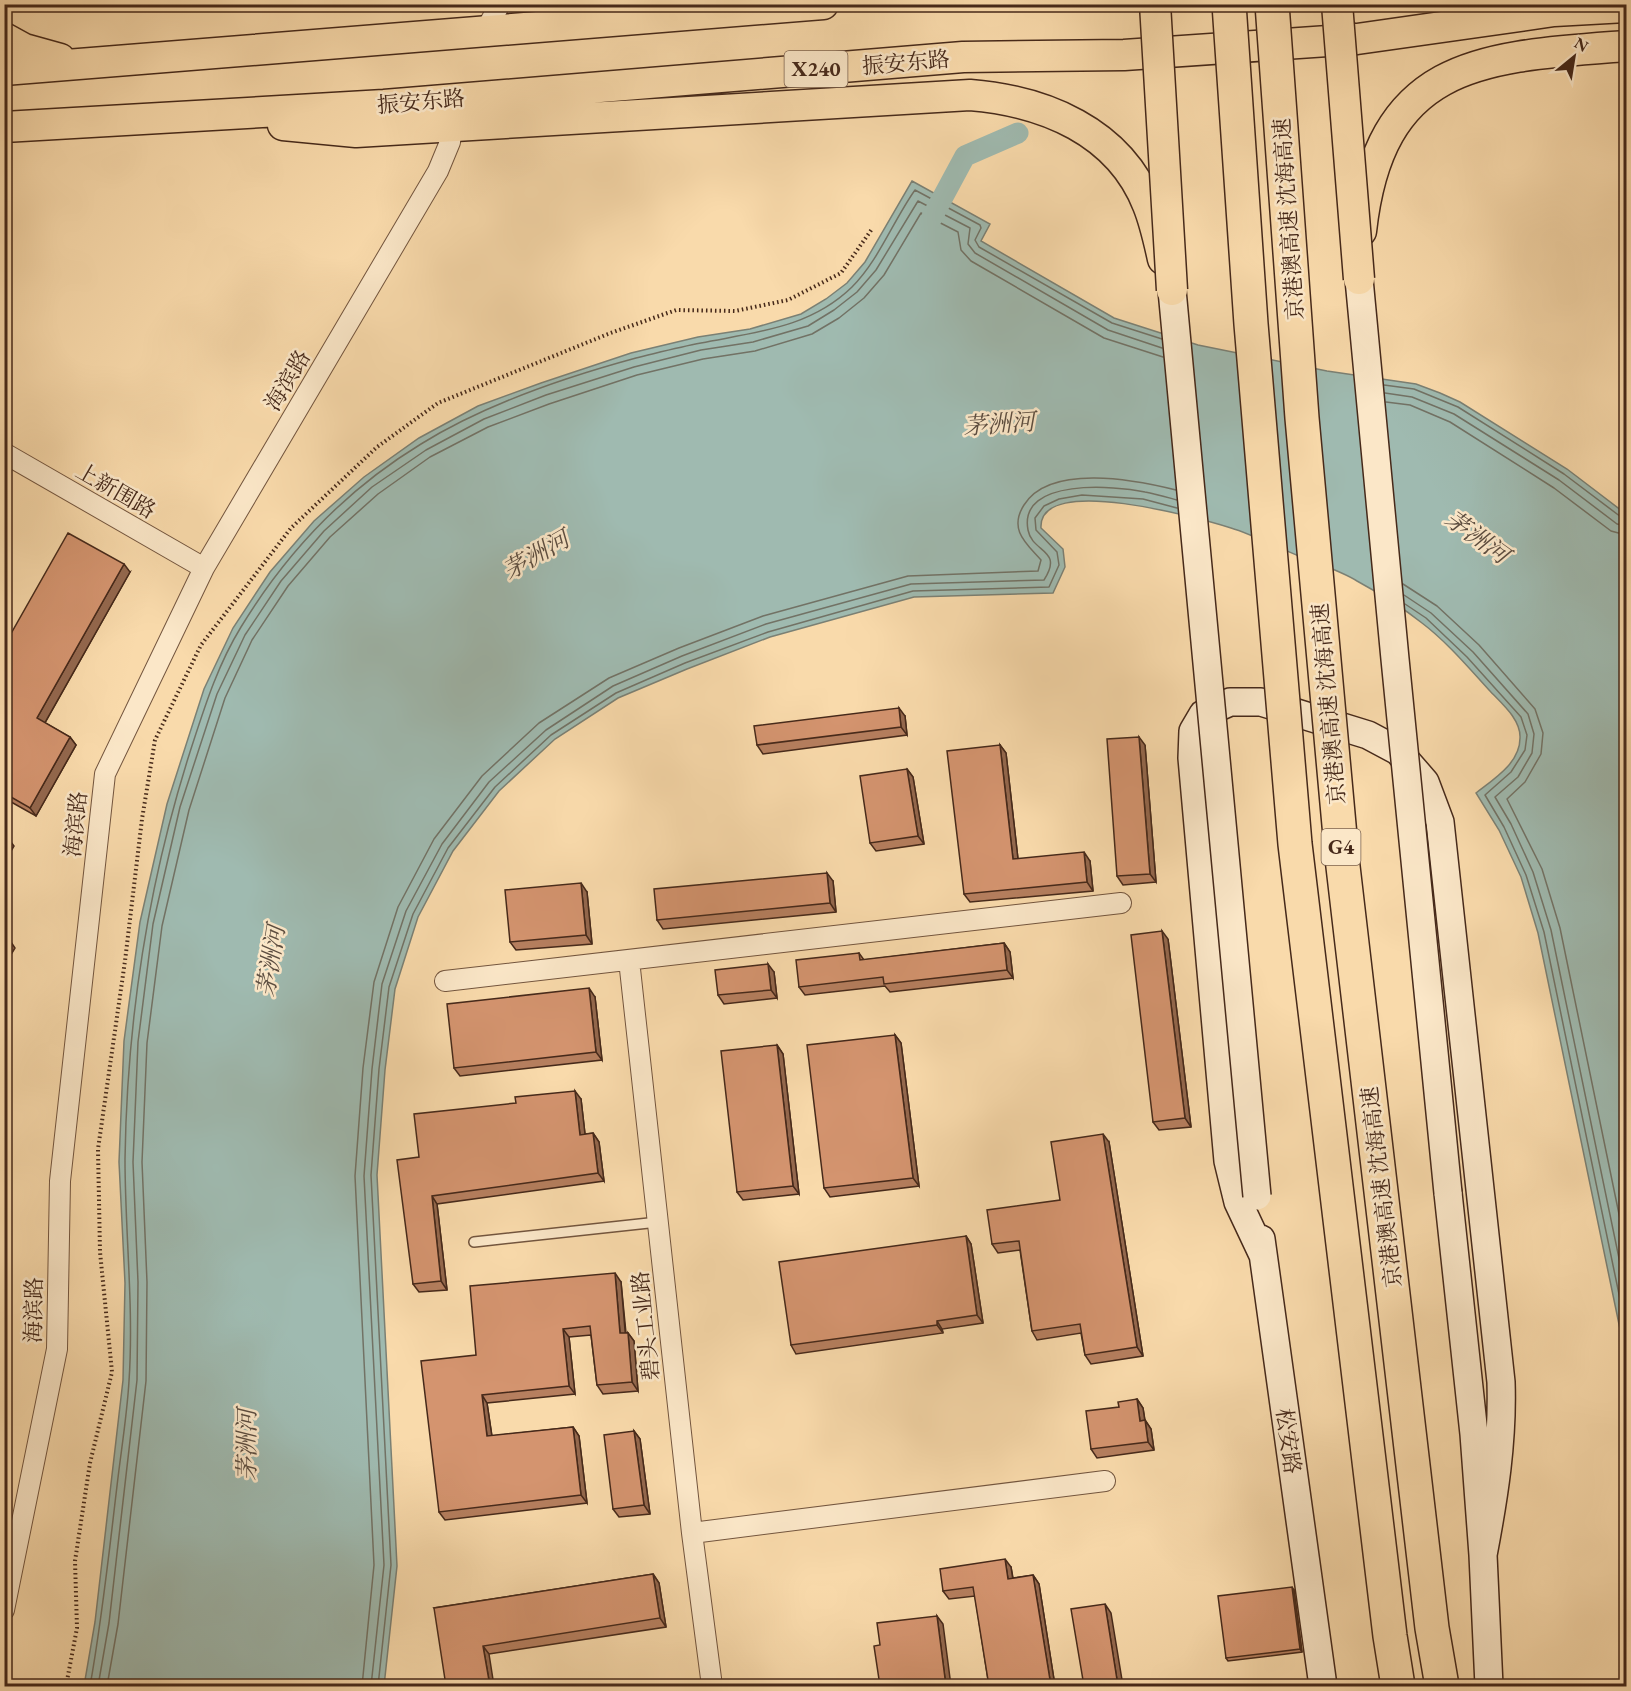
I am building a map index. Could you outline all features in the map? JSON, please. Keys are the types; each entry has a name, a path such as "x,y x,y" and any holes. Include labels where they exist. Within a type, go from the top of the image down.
{"highway":[{"name":"京港澳高速 沈海高速","path":"1229,4 1251,324 1295,844 1390,1636 1398,1686"},
{"name":"京港澳高速 沈海高速","path":"1272,4 1302,418 1341,846 1432,1628 1442,1686"}],"main road":[{"path":"565,26 605,4"},
{"path":"4,70 823,4"},
{"path":"1155,4 1172,290"},
{"path":"1337,4 1359,279 1394,648 1473,1422 1483,1555 1489,1686"},
{"name":"振安东路","path":"4,127 384,105 963,57 1124,55 1357,39 1554,11 1626,7"},
{"path":"4,38 24,49 52,58 90,64"},
{"path":"1359,279 1359,241 1364,202 1372,174 1382,147 1393,127 1408,106 1426,90 1444,78 1497,60 1536,53 1626,46"},
{"path":"208,116 357,132 970,95 1021,102 1067,118 1101,142 1124,165 1148,205 1172,290"},
{"name":"松安路","path":"1172,290 1263,1255 1323,1686"},
{"path":"1263,1255 1238,1202 1228,1161 1192,758 1193,731 1203,714 1230,702 1261,702 1368,735 1398,751 1425,783 1440,822 1501,1382 1500,1457 1483,1555"}],"street":[{"path":"484,33 500,4"},
{"name":"海滨路","path":"5,1608 9,1565 57,1349 60,1181 105,774 204,568 438,171 450,142 453,126"},
{"name":"上新围路","path":"4,453 204,568"},
{"path":"445,981 1121,903"},
{"name":"碧头工业路","path":"629,960 692,1533 712,1686"},
{"path":"692,1533 1105,1481"}],"lane":[{"path":"474,1242 658,1222"}],"path":[{"path":"66,1686 77,1628 75,1561 90,1463 112,1372 100,1252 98,1149 125,961 142,819 155,740 201,645 291,528 377,447 438,403 608,334 676,310 735,311 788,300 841,273 872,229"}],"water":[{"name":"茅洲河","path":"912,181 990,224 981,241 1114,318 1198,345 1327,371 1416,384 1440,393 1460,402 1567,469 1626,514 1626,1358 1538,933 1521,877 1499,830 1476,793 1505,770 1516,755 1520,738 1514,718 1431,630 1390,600 1343,574 1240,531 1189,516 1124,504 1092,501 1065,503 1047,512 1041,528 1063,549 1065,567 1053,593 914,597 770,637 618,698 555,739 499,791 453,851 418,917 395,989 385,1070 377,1175 397,1566 384,1686 84,1686 95,1622 123,1380 125,1283 119,1162 124,1041 140,922 167,804 204,689 233,628 270,572 314,521 364,477 419,438 478,406 631,353 698,337 750,329 801,314 847,283 865,262"}],"building":[{"path":"68,533 124,564 37,718 70,737 30,808 4,793 4,646"},
{"path":"899,708 901,727 757,745 754,726"},
{"path":"1139,737 1150,874 1117,876 1107,739"},
{"path":"1000,745 1013,859 1084,852 1087,882 964,894 947,751"},
{"path":"907,769 918,836 870,843 860,776"},
{"path":"827,873 830,903 657,920 654,889"},
{"path":"581,883 586,935 510,942 505,890"},
{"path":"1162,931 1185,1118 1153,1122 1131,935"},
{"path":"4,937 9,939 4,947"},
{"path":"1004,943 1007,970 884,984 883,977 799,987 796,960 859,953 860,960"},
{"path":"768,964 771,990 718,995 715,970"},
{"path":"589,988 596,1052 454,1068 447,1004"},
{"path":"895,1035 913,1178 824,1188 807,1045"},
{"path":"777,1045 793,1186 737,1192 721,1051"},
{"path":"575,1091 580,1135 593,1133 598,1173 432,1196 441,1281 413,1284 397,1160 419,1157 414,1114 516,1103 515,1097"},
{"path":"1103,1134 1137,1347 1085,1355 1080,1324 1032,1331 1019,1241 992,1244 987,1210 1060,1200 1051,1142"},
{"path":"966,1236 977,1315 937,1321 937,1325 791,1345 779,1262"},
{"path":"615,1273 620,1333 628,1333 632,1382 597,1385 590,1326 563,1329 569,1386 482,1395 487,1436 573,1427 581,1495 439,1512 421,1361 476,1355 470,1286"},
{"path":"1137,1399 1140,1421 1145,1420 1148,1442 1091,1449 1086,1411 1119,1407 1118,1402"},
{"path":"634,1431 644,1505 613,1509 604,1435"},
{"path":"1005,1559 1008,1579 1033,1575 1051,1686 989,1686 973,1587 943,1591 940,1569"},
{"path":"653,1574 660,1618 483,1646 490,1686 446,1686 434,1608"},
{"path":"1292,1587 1300,1649 1226,1658 1218,1596"},
{"path":"1105,1604 1118,1686 1084,1686 1071,1609"},
{"path":"937,1616 946,1686 880,1686 874,1646 880,1645 877,1623"}],"waterway":[{"path":"930,221 965,156 1018,133"}]}
